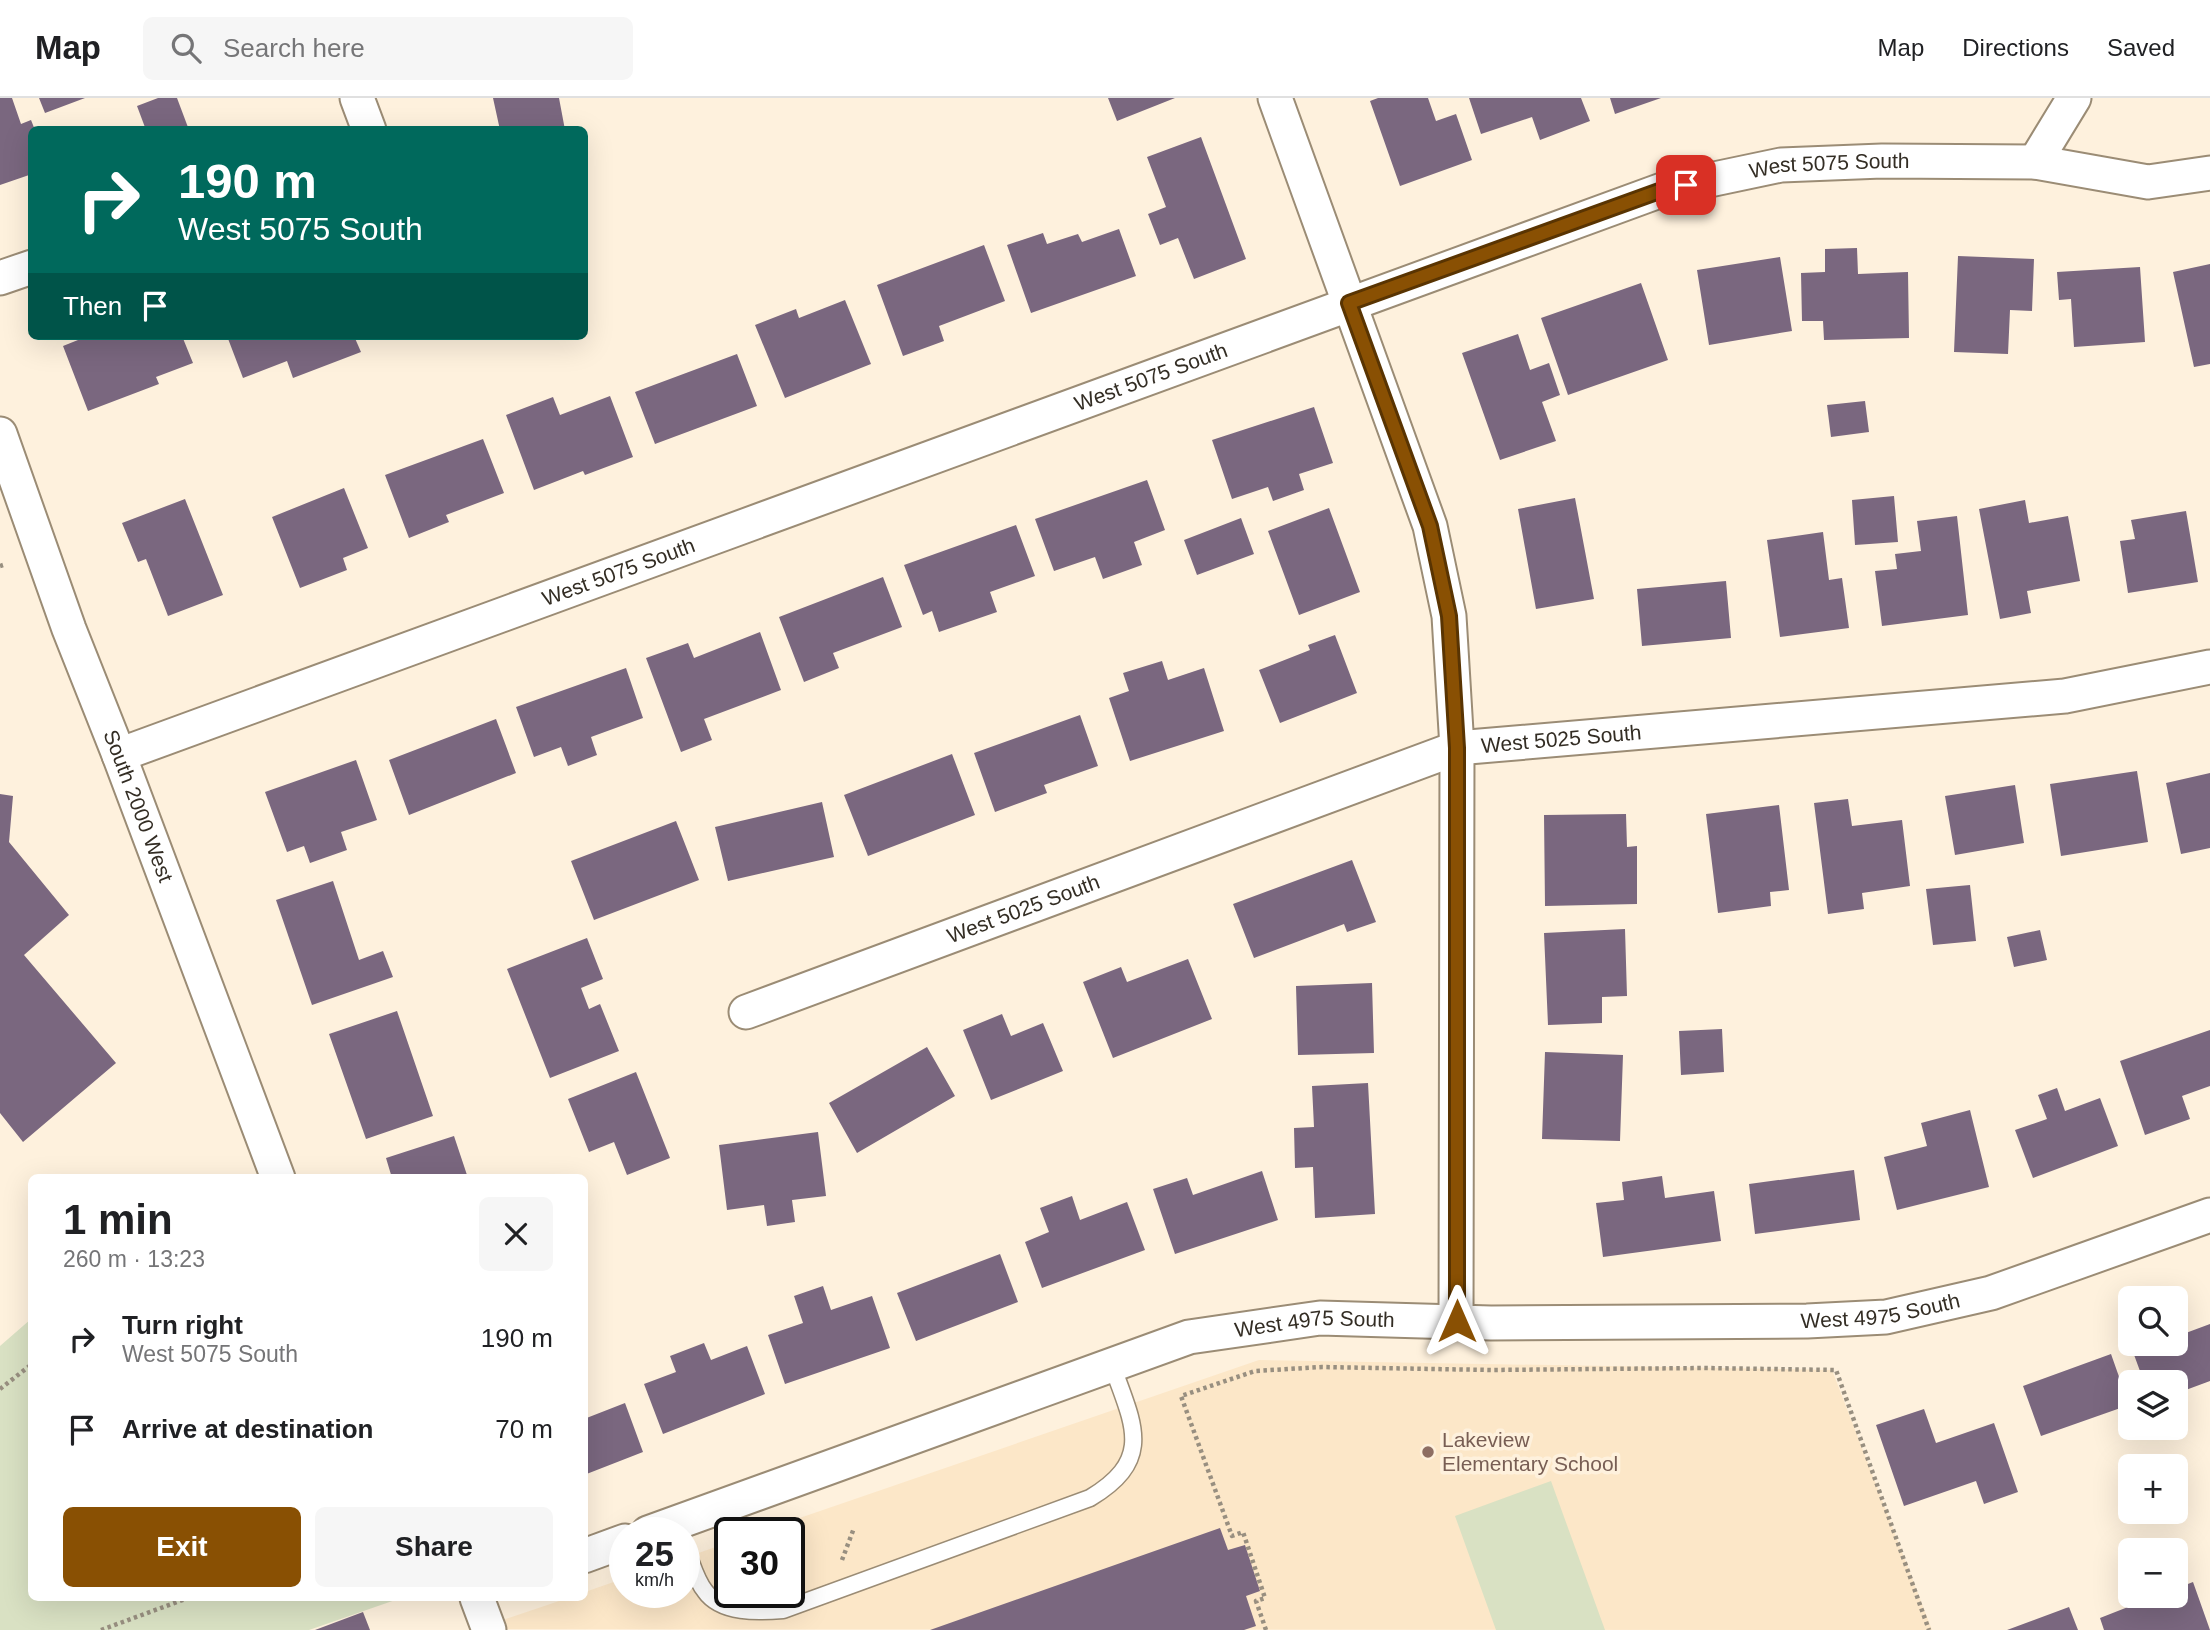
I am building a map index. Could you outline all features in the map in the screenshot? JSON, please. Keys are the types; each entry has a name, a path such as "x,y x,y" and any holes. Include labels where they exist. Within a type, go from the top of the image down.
{"street":[{"path":"357,98 368,126"},
{"path":"1275,98 1430,526 1449,616 1457,748 1457,1321"},
{"path":"2035,162 2074,98"},
{"name":"West 5075 South","path":"119,754 1662,190 1781,165 1882,161 2035,162 2148,182 2210,173"},
{"path":"0,278 28,268"},
{"name":"South 2000 West","path":"0,434 69,629 119,754 276,1174"},
{"name":"West 5025 South","path":"746,1012 1457,748 2065,696 2210,667"},
{"name":"West 4975 South","path":"700,1523 1189,1337 1320,1318 1491,1323 1794,1321 1886,1317 1992,1293 2210,1214"},
{"path":"588,1555 609,1547"},
{"path":"478,1601 489,1630"}],"lane":[{"path":"700,1584 705,1593 728,1607 753,1612 783,1610 1090,1498 1112,1485 1125,1470 1132,1452 1135,1433 1112,1365"}],"path":[{"path":"0,1389 28,1367"},
{"path":"1266,1630 1256,1601 1265,1598 1243,1532 1232,1536 1181,1396 1255,1371 1322,1367 1836,1370 1929,1630"},
{"path":"101,1630 180,1601"}],"shaded area":[{"name":"Lakeview Elementary School","path":"1259,1360 1832,1370 1932,1630 476,1629 559,1601 588,1601 588,1591 609,1584 609,1608 700,1608 700,1552 714,1548 714,1608 805,1608 805,1517 803,1517"}],"green space":[{"path":"28,1322 28,1601 392,1601 309,1630 0,1630 0,1346"},
{"path":"1551,1481 1605,1630 1496,1630 1455,1516"}],"building":[{"path":"0,98 12,98 21,124 31,120 33,126 28,126 28,175 0,185"},
{"path":"39,98 85,98 45,113"},
{"path":"158,98 177,98 188,126 144,126 137,106"},
{"path":"493,98 559,98 564,126 499,126"},
{"path":"1108,98 1175,98 1117,121"},
{"path":"1378,98 1428,98 1436,121 1456,114 1472,160 1400,186 1370,101"},
{"path":"1469,98 1581,98 1590,121 1540,140 1532,117 1481,134"},
{"path":"1610,98 1661,98 1615,114"},
{"path":"1201,137 1246,259 1194,279 1178,238 1160,245 1148,214 1166,207 1147,157"},
{"path":"1119,229 1136,276 1031,313 1007,245 1043,233 1047,244 1078,234 1082,242"},
{"path":"984,245 1005,301 939,326 944,341 903,356 877,285"},
{"path":"1857,248 1858,274 1908,272 1909,338 1824,340 1823,321 1802,321 1801,273 1825,272 1825,249"},
{"path":"1958,256 2034,259 2032,311 2010,310 2008,354 1954,352"},
{"path":"1780,257 1792,331 1709,345 1697,270"},
{"path":"2210,264 2210,364 2194,367 2173,272"},
{"path":"2140,267 2145,342 2074,347 2071,299 2059,300 2057,272"},
{"path":"1641,283 1668,360 1568,395 1541,318"},
{"path":"845,300 871,364 785,398 755,325 796,309 799,318"},
{"path":"1518,334 1530,370 1549,363 1560,395 1542,402 1556,441 1500,460 1462,353"},
{"path":"78,340 184,340 193,363 156,377 159,384 88,411 63,346"},
{"path":"229,340 356,340 361,352 293,378 287,361 243,378"},
{"path":"737,354 757,406 655,444 635,392"},
{"path":"610,396 633,457 585,475 583,471 534,490 506,415 553,397 560,415"},
{"path":"1865,401 1869,432 1831,437 1827,405"},
{"path":"1314,407 1333,463 1299,474 1304,490 1273,501 1268,487 1232,499 1212,440"},
{"path":"483,439 504,493 446,515 449,522 409,538 385,475"},
{"path":"1147,480 1165,530 1134,542 1142,565 1103,579 1095,557 1054,571 1035,519"},
{"path":"344,488 368,548 343,558 347,570 300,588 272,517"},
{"path":"1894,496 1898,542 1855,545 1852,500"},
{"path":"1575,498 1594,599 1536,609 1518,509"},
{"path":"185,499 223,595 168,616 146,559 138,562 122,523"},
{"path":"2025,500 2029,523 2068,516 2080,581 2027,591 2031,613 2000,619 1979,509"},
{"path":"1329,508 1360,592 1299,615 1268,531"},
{"path":"2186,511 2198,582 2128,593 2120,541 2135,539 2131,520"},
{"path":"1957,516 1968,615 1882,626 1875,571 1897,569 1895,554 1921,551 1917,521"},
{"path":"1241,518 1254,554 1197,575 1184,540"},
{"path":"1016,525 1035,576 990,592 997,612 939,632 932,611 923,615 904,565"},
{"path":"1823,532 1829,580 1842,578 1849,628 1780,637 1767,540"},
{"path":"883,577 902,627 833,653 839,668 804,682 779,617"},
{"path":"1726,581 1731,638 1642,646 1637,589"},
{"path":"760,632 781,690 704,719 712,740 681,752 646,658 688,643 694,658"},
{"path":"1335,635 1357,693 1280,723 1259,670 1310,650 1308,645"},
{"path":"1162,661 1168,680 1204,668 1224,731 1130,761 1109,698 1129,691 1123,673"},
{"path":"626,668 643,718 591,737 597,755 568,766 561,747 534,757 516,707"},
{"path":"1080,715 1098,766 1044,785 1047,793 995,812 974,753"},
{"path":"496,719 516,773 409,815 389,760"},
{"path":"952,754 975,815 868,856 844,795"},
{"path":"356,760 377,820 341,832 347,850 310,863 304,846 287,852 265,792"},
{"path":"2137,771 2148,842 2061,856 2050,784"},
{"path":"2210,773 2210,848 2181,854 2166,783"},
{"path":"2015,785 2024,843 1955,855 1945,796"},
{"path":"0,794 13,796 9,842 69,915 24,955 116,1063 23,1142 0,1113"},
{"path":"1848,799 1852,826 1902,820 1910,886 1862,893 1864,909 1828,914 1814,803"},
{"path":"822,802 834,857 728,881 715,827"},
{"path":"1779,805 1789,890 1770,892 1771,906 1718,913 1706,814"},
{"path":"1626,814 1627,847 1637,846 1637,904 1545,906 1544,815"},
{"path":"676,821 699,880 594,920 571,861"},
{"path":"1352,860 1376,922 1347,932 1344,924 1254,958 1233,904"},
{"path":"333,881 359,960 383,951 393,977 312,1005 276,900"},
{"path":"1970,885 1976,941 1933,945 1926,889"},
{"path":"1625,929 1627,996 1602,997 1602,1023 1548,1025 1544,933"},
{"path":"2040,930 2047,960 2014,967 2007,937"},
{"path":"587,938 603,979 581,988 589,1009 600,1004 619,1051 550,1078 507,969"},
{"path":"1188,959 1212,1019 1113,1058 1083,982 1121,967 1127,982"},
{"path":"1372,983 1374,1053 1298,1055 1296,986"},
{"path":"397,1011 433,1116 366,1139 329,1034"},
{"path":"1002,1014 1011,1036 1043,1023 1063,1071 991,1100 963,1030"},
{"path":"1722,1029 1724,1072 1681,1075 1679,1031"},
{"path":"2210,1030 2210,1086 2182,1096 2190,1119 2145,1135 2120,1061"},
{"path":"927,1047 955,1096 857,1153 829,1103"},
{"path":"1545,1052 1623,1055 1620,1141 1542,1139"},
{"path":"636,1072 670,1158 627,1175 614,1142 589,1152 568,1099"},
{"path":"1368,1083 1375,1214 1315,1218 1313,1167 1295,1168 1294,1128 1314,1127 1312,1086"},
{"path":"2057,1088 2065,1111 2100,1098 2118,1146 2033,1178 2015,1130 2047,1119 2038,1095"},
{"path":"1970,1110 1989,1187 1897,1210 1884,1157 1927,1146 1921,1123"},
{"path":"818,1132 826,1196 792,1200 795,1222 767,1226 764,1205 727,1210 719,1145"},
{"path":"454,1136 467,1174 391,1174 386,1158"},
{"path":"1854,1170 1860,1220 1755,1234 1749,1184"},
{"path":"1262,1171 1278,1220 1175,1254 1153,1189 1187,1178 1193,1195"},
{"path":"1662,1176 1665,1198 1714,1191 1721,1241 1603,1257 1596,1203 1624,1200 1622,1182"},
{"path":"1072,1196 1080,1220 1127,1202 1145,1250 1042,1288 1025,1242 1049,1232 1040,1208"},
{"path":"1000,1254 1018,1302 916,1341 897,1293"},
{"path":"823,1286 831,1310 872,1296 890,1348 785,1384 768,1335 803,1323 794,1296"},
{"path":"2210,1324 2210,1381 2188,1389 2188,1370 2140,1370 2134,1356 2188,1356 2188,1332"},
{"path":"704,1343 711,1360 747,1346 765,1394 663,1434 644,1384 676,1372 670,1356"},
{"path":"2111,1354 2118,1374 2118,1409 2041,1436 2023,1386"},
{"path":"625,1403 643,1452 588,1473 588,1417"},
{"path":"1924,1409 1936,1443 1994,1423 2018,1492 1984,1504 1976,1481 1904,1506 1876,1425"},
{"path":"1220,1528 1228,1550 1245,1545 1260,1591 1246,1596 1256,1626 1244,1630 930,1630"},
{"path":"2193,1582 2210,1630 2104,1630 2100,1618 2125,1608 2188,1608 2188,1584"},
{"path":"2069,1607 2078,1630 2007,1630"},
{"path":"363,1612 370,1630 315,1630"}],"place":[{"name":"Lakeview Elementary School","path":"1428,1452"}],"route":[{"path":"1457,1321 1457,748 1449,616 1430,526 1349,303 1662,190 1686,185"}]}
